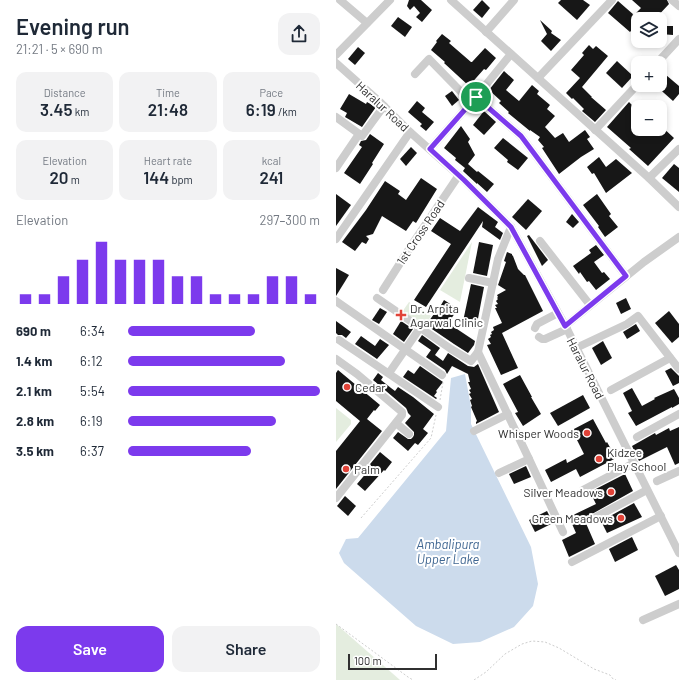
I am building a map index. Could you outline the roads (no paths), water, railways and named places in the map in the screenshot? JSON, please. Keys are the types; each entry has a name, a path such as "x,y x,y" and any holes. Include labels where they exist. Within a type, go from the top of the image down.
{"street":[{"path":"340,0 367,23"},
{"path":"336,55 390,0"},
{"path":"450,0 649,178 679,207"},
{"path":"486,32 514,0"},
{"path":"538,78 612,0"},
{"path":"672,0 679,6"},
{"path":"663,56 679,39"},
{"path":"430,149 511,54"},
{"path":"415,74 429,59 473,99 521,136 626,276"},
{"name":"Haralur Road","path":"337,66 384,106 511,227 566,327 679,553"},
{"path":"595,130 631,91"},
{"path":"336,117 362,136 384,106"},
{"path":"336,240 410,132"},
{"path":"336,168 359,134"},
{"path":"649,178 679,149"},
{"name":"1st Cross Road","path":"382,290 458,175"},
{"path":"377,298 471,362 478,352 498,260 511,227"},
{"path":"539,337 545,339 566,327 590,305 626,276 679,237"},
{"path":"540,242 590,305"},
{"path":"469,278 493,283"},
{"path":"336,301 442,375"},
{"path":"535,328 538,324 558,313"},
{"path":"576,348 627,324 638,316 679,369"},
{"path":"389,373 420,328"},
{"path":"339,340 438,407"},
{"path":"478,352 563,532"},
{"path":"611,390 670,358"},
{"path":"336,360 340,361 357,374 402,412 396,423 336,498"},
{"path":"474,430 508,414"},
{"path":"637,437 679,414"},
{"path":"396,423 409,434"},
{"path":"499,473 529,458"},
{"path":"583,490 634,463"},
{"path":"657,482 679,471"},
{"path":"596,517 647,490"},
{"path":"572,562 660,516"},
{"path":"643,620 679,604"}],"water":[{"name":"Ambalipura Upper Lake","path":"465,374 471,407 471,424 531,547 538,584 533,606 514,627 480,642 453,644 416,626 344,563 339,553 346,539 358,538 446,431 451,378"}],"place":[{"name":"Dr. Arpita Agarwal Clinic","path":"401,315"},
{"name":"Cedar","path":"347,387"},
{"name":"Whisper Woods","path":"587,433"},
{"name":"Kidzee Play School","path":"599,459"},
{"name":"Palm","path":"346,469"},
{"name":"Silver Meadows","path":"611,492"},
{"name":"Green Meadows","path":"621,518"}]}
